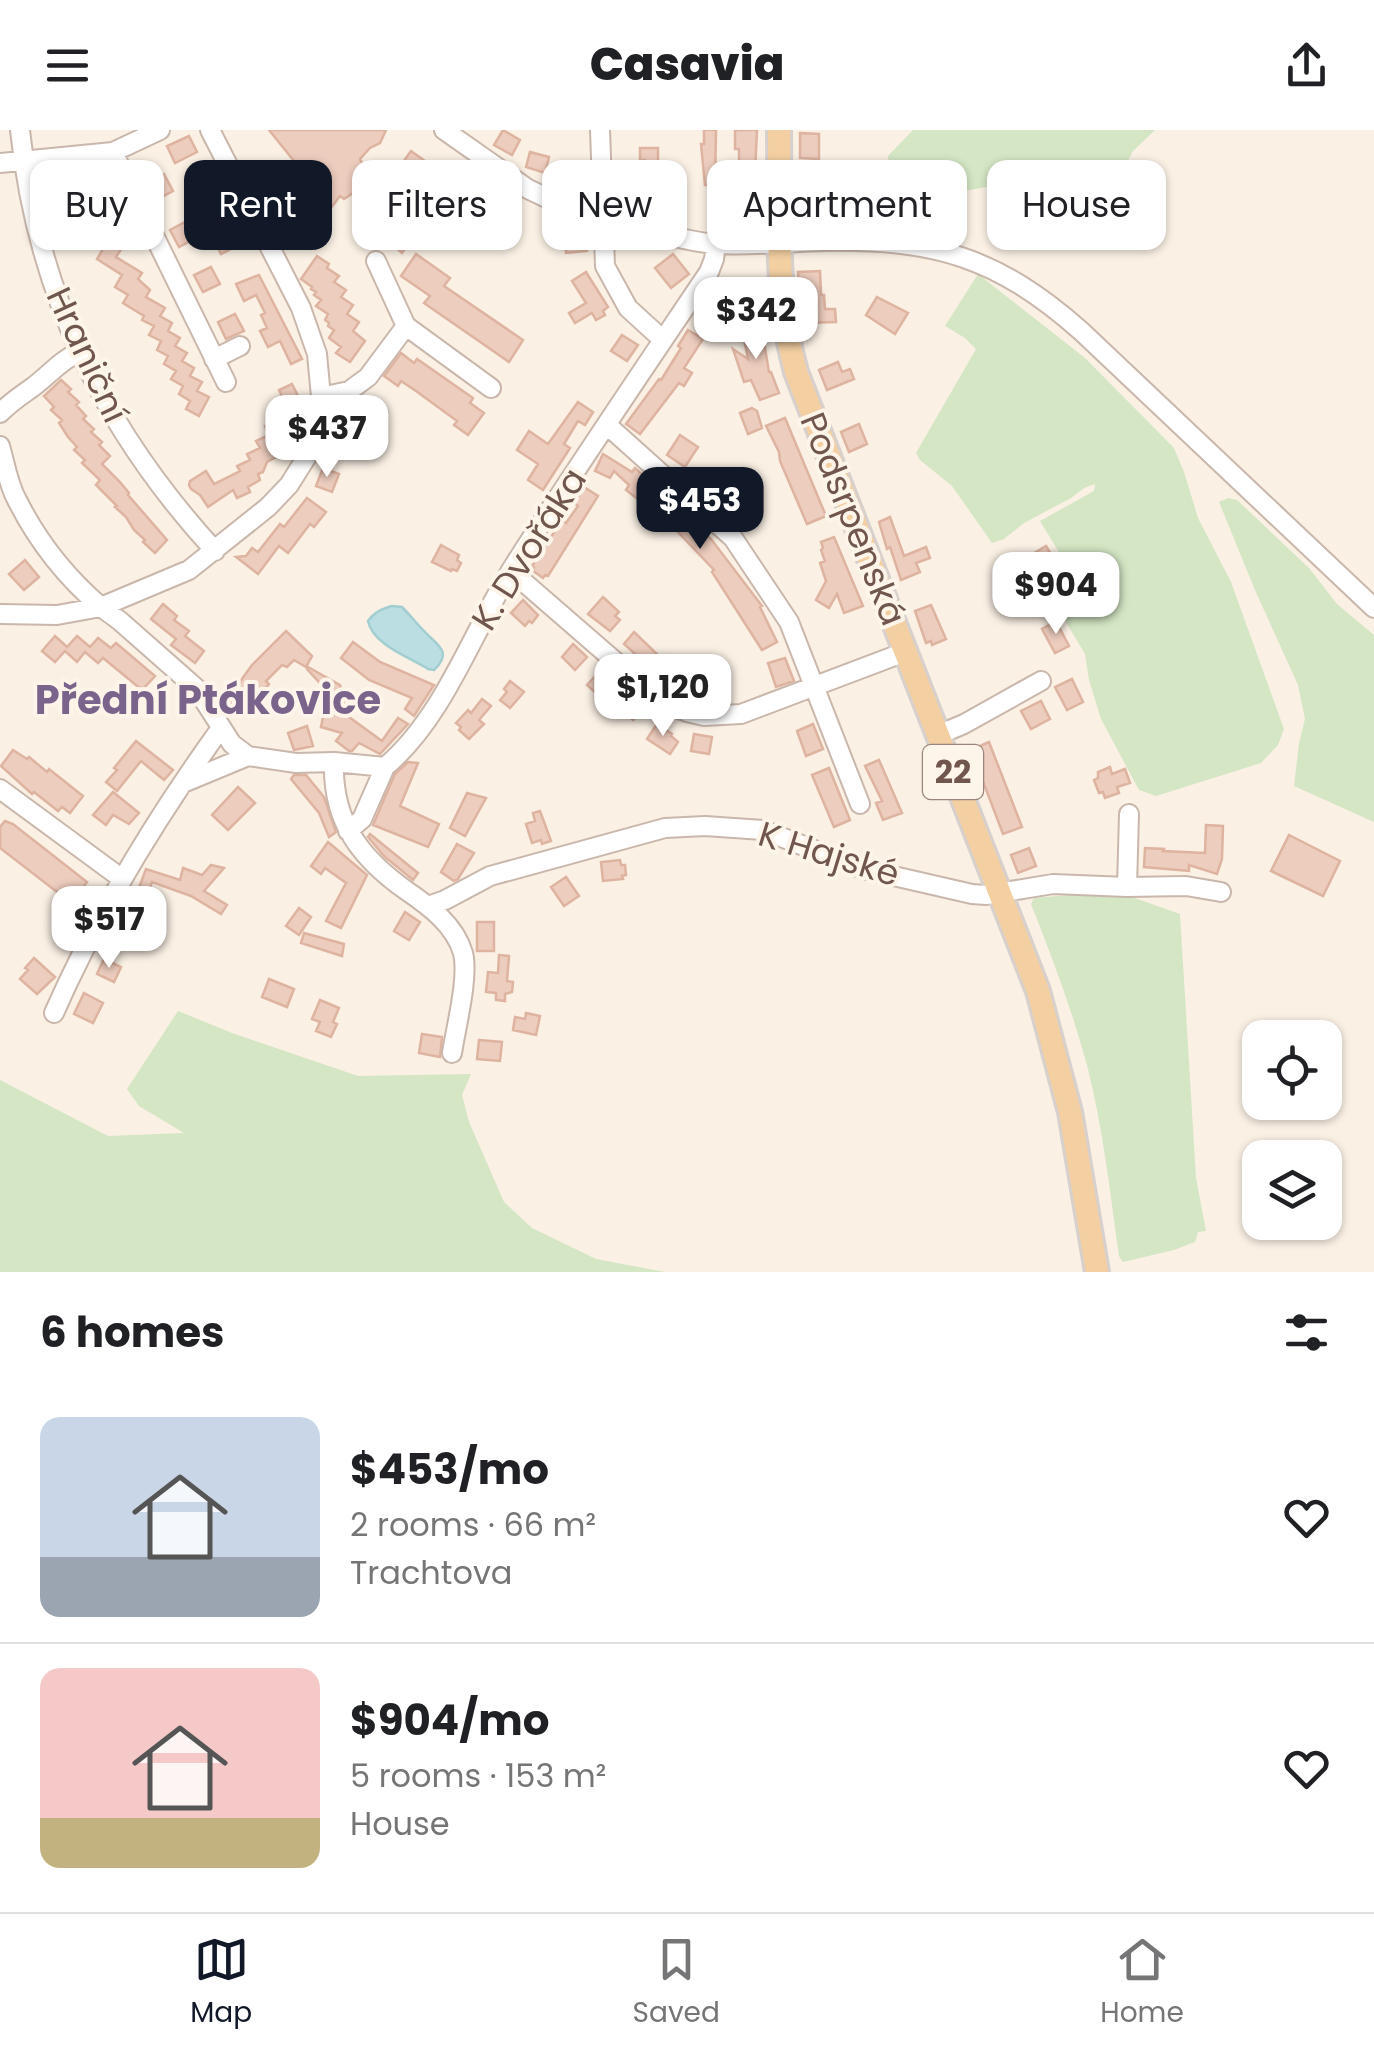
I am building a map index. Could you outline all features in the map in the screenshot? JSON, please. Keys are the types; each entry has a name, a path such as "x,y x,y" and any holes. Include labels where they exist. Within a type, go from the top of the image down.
{"main road":[{"name":"Podsrpenská","path":"780,130 780,160"},
{"name":"Podsrpenská","path":"779,250 782,304 796,372 1001,892"},
{"name":"22","path":"1001,892 1038,991 1070,1112 1098,1272"}],"street":[{"name":"Hraniční","path":"20,130 32,212 48,269 80,352 132,449 215,552"},
{"path":"0,163 113,152 160,130"},
{"path":"0,614 57,615 102,608 190,570 268,507 289,485 306,458 318,422 321,397 318,354 301,308 210,130"},
{"path":"444,130 542,195"},
{"path":"600,130 600,160"},
{"path":"113,152 226,382"},
{"path":"603,250 604,266 628,308 662,340"},
{"name":"K. Dvořáka","path":"386,767 402,752 445,692 511,571 709,272 715,250"},
{"path":"935,250 969,258 1036,293 1374,608"},
{"path":"376,261 406,326 491,388"},
{"path":"321,397 349,391 368,377 406,326"},
{"path":"214,359 240,346"},
{"path":"0,414 9,395 32,388 65,358 80,352"},
{"path":"607,425 733,538 789,622 860,804"},
{"path":"0,446 15,498 50,552 80,590 196,688 232,744 248,756 285,762 386,767 362,819 348,831"},
{"path":"511,571 662,702 704,716 741,714 905,652"},
{"path":"938,735 1042,681"},
{"path":"54,1013 82,949 122,878 221,728"},
{"path":"181,784 248,756"},
{"path":"334,762 336,801 348,831 368,859 428,906 457,938 464,970 452,1053"},
{"path":"0,790 122,878"},
{"path":"1126,887 1129,814"},
{"name":"K Hajské","path":"428,906 490,876 665,828 705,826 764,830 864,869 972,894 1054,884 1186,886 1221,892"}],"green space":[{"path":"913,130 1155,130 1128,160 987,160 987,187 967,190 967,160 888,160"},
{"path":"978,274 1085,358 1174,448 1198,518 1231,582 1284,729 1278,745 1261,763 1156,796 1139,790 1101,719 1085,654 1050,600 1079,585 1040,521 1094,491 1095,484 992,543 952,486 920,460 916,453 976,349 945,326"},
{"path":"1237,500 1309,568 1337,604 1374,635 1374,822 1294,786 1305,719 1298,685 1219,502"},
{"path":"1092,893 1126,895 1180,914 1196,1178 1206,1231 1198,1232 1195,1242 1174,1250 1123,1262 1087,1065 1031,904 1034,898"},
{"path":"178,1011 358,1076 471,1074 462,1095 469,1122 504,1202 532,1228 596,1259 665,1272 0,1272 0,1080 108,1136 184,1133 139,1106 127,1089"}],"water":[{"path":"392,606 402,607 441,650 440,664 434,670 393,650 371,629 370,618"}],"building":[{"path":"269,130 386,130 380,143 360,160 352,160 352,194 344,199 340,196 332,207 332,160 293,160"},
{"path":"503,130 520,140 512,155 494,145"},
{"path":"704,130 716,130 715,160 707,160 707,185 701,144"},
{"path":"735,130 757,130 756,160 739,160 739,149 735,149"},
{"path":"800,133 819,134 819,159 800,158"},
{"path":"189,136 197,152 175,163 167,146"},
{"path":"640,148 658,148 658,160 640,160"},
{"path":"411,151 424,160 405,160"},
{"path":"530,152 549,157 542,160 542,172 526,167"},
{"path":"164,174 173,191 164,196"},
{"path":"184,223 184,244 179,247 170,230"},
{"path":"102,250 121,250 116,257 142,273 138,279 150,290 146,297 165,308 160,316 172,323 168,331 180,338 175,346 187,353 182,361 194,368 190,376 202,382 197,391 209,397 199,416 186,409 190,401 179,394 183,386 171,379 176,371 164,364 168,356 157,350 161,341 149,335 154,326 123,303 128,295 115,287 122,275 97,259"},
{"path":"416,254 450,278 444,286 523,340 509,362 424,303 430,296 401,276"},
{"path":"673,254 689,274 671,288 655,268"},
{"path":"317,256 339,276 334,282 346,290 341,297 353,305 347,314 359,322 353,331 365,341 350,362 336,353 341,347 329,338 334,330 325,320 328,314 316,306 321,300 301,279"},
{"path":"211,267 220,284 203,292 194,275"},
{"path":"820,271 825,309 835,309 836,322 801,323 798,272"},
{"path":"586,272 608,307 603,311 605,315 596,320 592,313 575,323 569,313 586,303 572,281"},
{"path":"259,275 302,359 291,364 280,341 268,347 260,331 267,328 261,315 265,313 256,295 244,301 236,284"},
{"path":"877,297 908,313 895,334 866,315"},
{"path":"235,314 244,331 226,339 218,322"},
{"path":"760,319 769,372 779,393 760,400 751,380 744,382 733,349 748,359 742,328 748,327 747,322"},
{"path":"688,330 703,339 684,368 692,373 684,386 679,383 640,434 626,424 661,380"},
{"path":"622,335 638,345 627,361 611,351"},
{"path":"401,353 414,363 417,359 473,398 470,403 484,413 468,435 454,425 457,421 416,391 401,381 398,386 384,376"},
{"path":"838,362 842,372 850,369 854,379 827,390 819,370"},
{"path":"61,380 71,389 68,392 86,416 83,419 110,456 102,464 167,540 155,553 96,485 100,480 82,463 85,460 74,450 77,447 59,423 62,420 51,410 54,407 44,396"},
{"path":"292,384 302,404 290,411 296,424 284,430 289,441 276,447 280,455 267,462 258,474 260,480 248,487 250,492 237,498 233,490 208,507 191,489 190,481 206,471 214,484 240,471 237,466 250,460 247,454 260,448 256,441 269,435 265,426 278,420 272,410 286,404 279,390"},
{"path":"578,402 593,412 585,425 578,421 564,444 570,448 543,490 528,480 538,464 517,450 529,431 548,444"},
{"path":"752,408 757,411 762,428 748,434 740,413"},
{"path":"785,418 826,516 807,524 766,426"},
{"path":"859,424 867,444 849,452 841,432"},
{"path":"680,435 698,447 685,467 667,455"},
{"path":"603,454 632,472 635,468 652,483 646,490 670,510 675,505 711,539 762,606 777,642 762,650 714,570 651,504 648,507 626,490 629,485 614,471 610,478 595,471"},
{"path":"323,468 339,474 332,492 316,486"},
{"path":"696,469 705,472 707,484 714,490 707,498 686,479"},
{"path":"584,487 598,496 548,576 543,578 532,566 562,520 566,523 578,506 574,503"},
{"path":"307,498 326,512 314,527 310,524 288,553 279,546 258,574 236,557 246,556 252,548 258,552"},
{"path":"890,517 904,556 926,547 930,558 916,563 920,572 901,580 879,522"},
{"path":"834,537 863,606 844,613 837,594 829,608 816,600 826,581 820,563 825,561 821,542"},
{"path":"441,545 459,555 457,571 432,562"},
{"path":"1046,546 1065,578 1053,585 1043,568 1037,572 1029,566 1028,557"},
{"path":"25,560 39,577 24,590 9,574"},
{"path":"603,597 619,612 615,616 620,620 610,631 588,614"},
{"path":"523,600 538,615 525,626 511,613"},
{"path":"163,604 177,616 174,620 189,631 185,636 204,651 195,663 171,645 176,639 151,619"},
{"path":"931,605 946,639 932,645 931,641 926,643 915,611"},
{"path":"1056,621 1069,646 1055,653 1042,629"},
{"path":"286,631 312,656 306,667 294,660 287,667 282,665 266,681 269,684 255,702 250,699 238,715 223,705 252,665"},
{"path":"634,632 663,660 667,655 700,683 689,694 663,668 657,674 624,644"},
{"path":"55,636 67,647 77,636 90,647 98,638 111,648 116,643 155,676 142,690 103,658 98,663 85,652 77,662 65,651 55,662 42,651"},
{"path":"353,642 380,662 434,685 414,716 405,709 412,698 369,680 341,658"},
{"path":"573,644 587,657 575,670 562,657"},
{"path":"785,658 794,681 776,687 768,663"},
{"path":"308,667 340,685 349,717 382,741 398,718 408,724 380,754 359,743 349,751 336,741 342,733 321,727 328,692"},
{"path":"600,671 614,684 601,698 587,685"},
{"path":"1072,679 1083,702 1067,710 1055,687"},
{"path":"510,681 524,692 510,708 500,700"},
{"path":"631,694 644,706 633,720 619,708"},
{"path":"482,699 491,706 479,720 484,724 469,739 456,723"},
{"path":"1041,701 1050,719 1031,729 1021,711"},
{"path":"657,724 678,742 670,754 647,739"},
{"path":"813,724 823,749 806,756 797,731"},
{"path":"307,726 313,746 294,750 288,733"},
{"path":"694,734 712,737 709,754 691,751"},
{"path":"136,741 173,770 164,780 141,761 117,791 106,782"},
{"path":"989,742 1022,827 1003,834 971,750"},
{"path":"13,750 47,772 49,769 83,796 70,813 62,807 58,811 32,794 1,766"},
{"path":"879,760 902,813 883,820 876,803 882,801 865,766"},
{"path":"408,762 418,763 400,806 439,824 428,847 373,825 395,774"},
{"path":"1110,767 1112,774 1125,769 1130,783 1117,787 1119,793 1105,798 1094,780 1098,772"},
{"path":"829,768 850,820 834,827 812,775"},
{"path":"294,775 306,775 324,797 336,832 329,837 319,813 291,779"},
{"path":"238,787 255,803 228,830 212,815"},
{"path":"113,792 139,813 129,824 113,815 106,825 93,815"},
{"path":"467,793 486,798 465,836 450,828"},
{"path":"540,811 551,841 542,844 541,840 532,843 526,824 535,821 533,813"},
{"path":"5,821 87,882 82,889 95,899 79,919 66,909 70,902 0,848 0,827"},
{"path":"1206,825 1223,826 1222,859 1217,874 1189,865 1189,871 1144,867 1145,848 1205,853"},
{"path":"370,834 418,873 413,880 384,856 368,837"},
{"path":"1289,835 1340,861 1323,896 1271,871"},
{"path":"328,842 367,875 341,928 326,921 346,883 325,868 321,874 311,866"},
{"path":"457,844 474,853 454,881 441,872"},
{"path":"1029,848 1036,866 1018,873 1011,855"},
{"path":"620,860 625,865 623,879 603,881 601,862"},
{"path":"211,865 224,868 204,891 227,905 221,914 191,896 152,882 144,906 151,909 145,920 139,925 119,915 127,897 134,901 146,869 180,880 183,868 202,875"},
{"path":"566,877 579,896 564,906 551,887"},
{"path":"299,908 311,917 299,935 286,926"},
{"path":"405,912 420,922 409,940 394,931"},
{"path":"477,922 494,922 494,951 477,951"},
{"path":"304,933 344,944 342,956 301,943"},
{"path":"499,955 509,956 507,981 513,982 505,1001 496,1000 496,993 486,992 488,972 498,973"},
{"path":"34,958 55,977 37,994 20,979"},
{"path":"104,959 121,967 114,982 97,974"},
{"path":"269,979 294,989 287,1007 262,997"},
{"path":"84,993 103,1003 93,1023 74,1014"},
{"path":"320,1000 339,1008 331,1037 316,1031 320,1022 312,1019"},
{"path":"526,1013 540,1016 536,1035 513,1030 515,1017 525,1019"},
{"path":"422,1034 442,1037 440,1057 419,1053"},
{"path":"479,1040 502,1042 500,1061 477,1059"}],"district":[{"name":"Přední Ptákovice","path":"208,700"}]}
